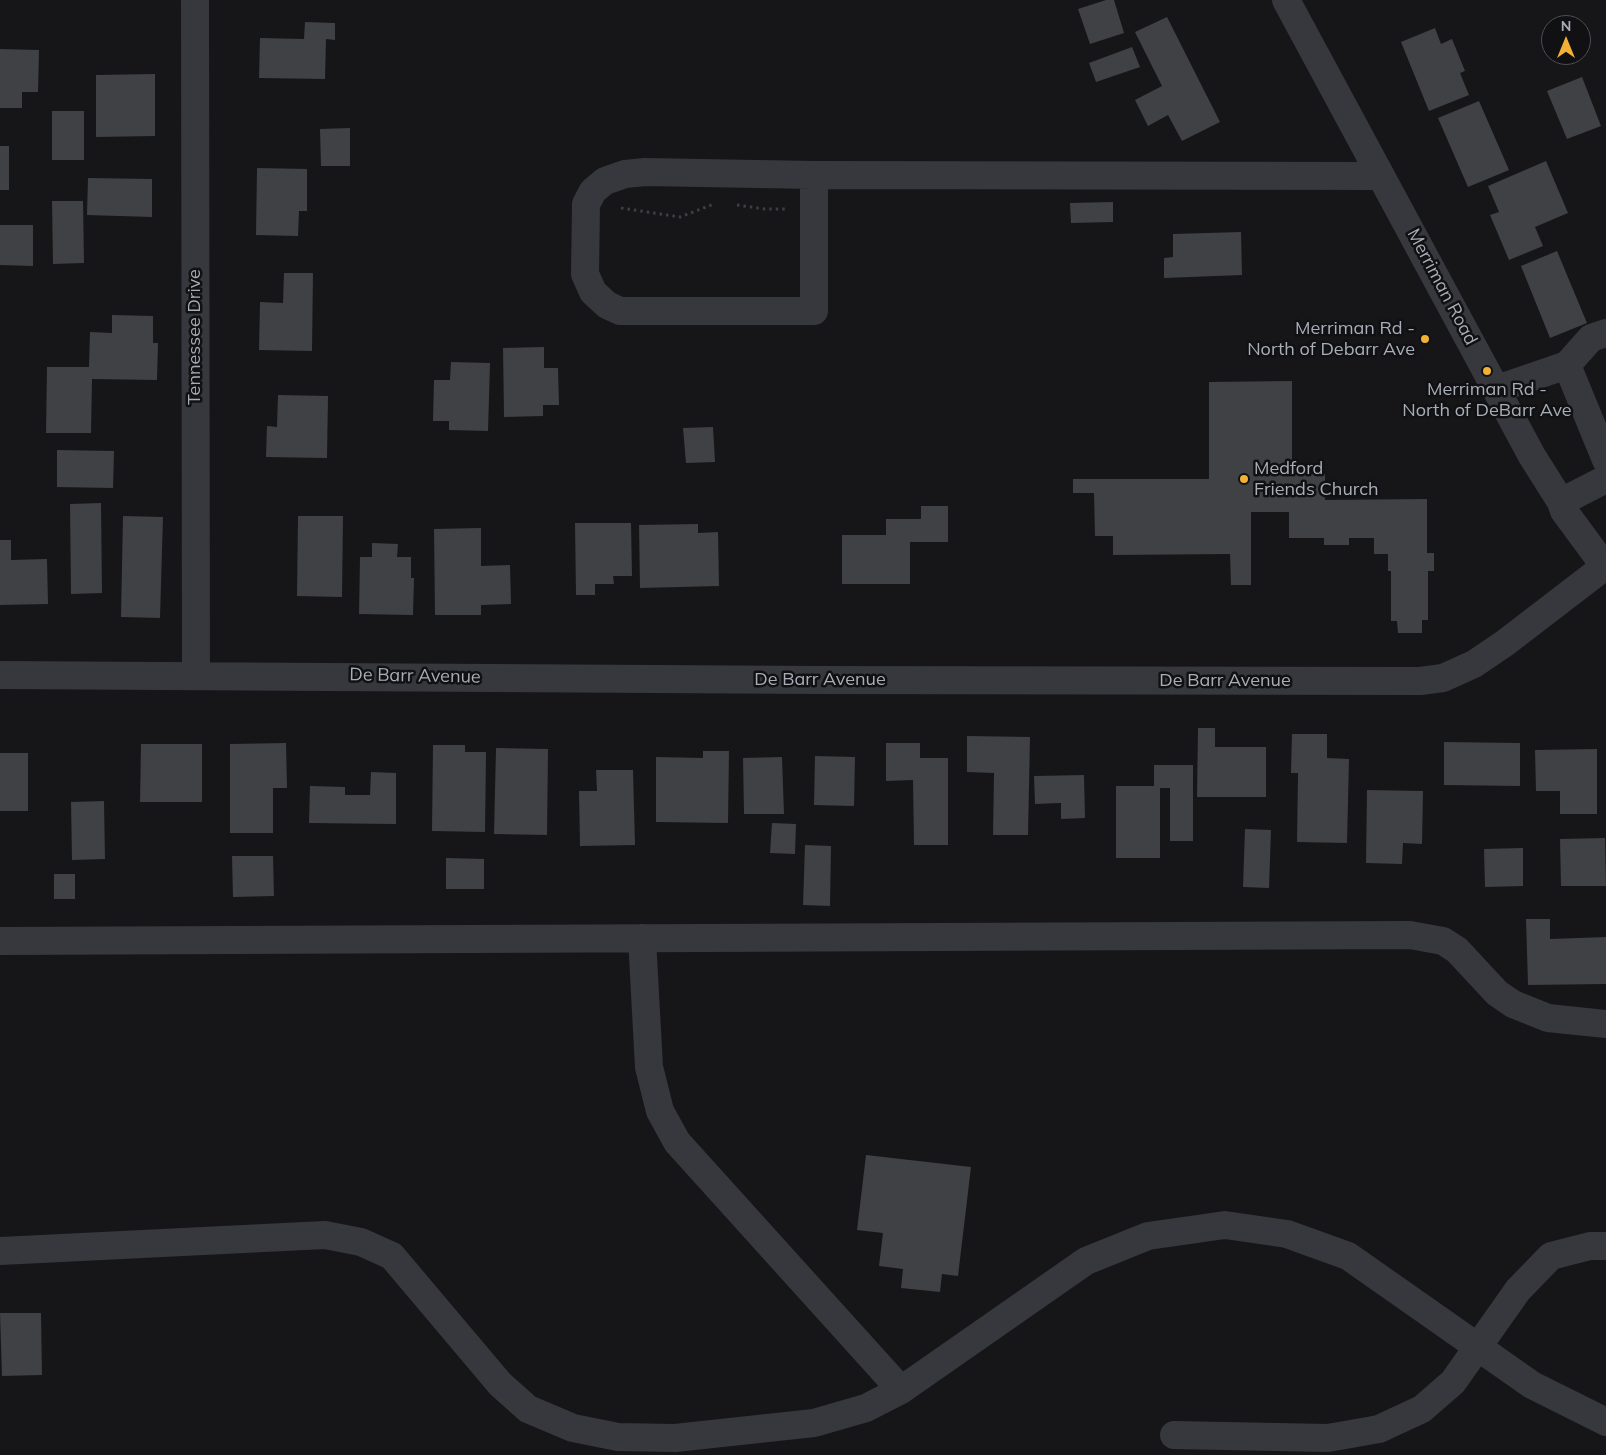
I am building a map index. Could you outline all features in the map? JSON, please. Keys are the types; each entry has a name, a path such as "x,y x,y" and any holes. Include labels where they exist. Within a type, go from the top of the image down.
{"street":[{"name":"Tennessee Drive","path":"195,0 196,674"},
{"name":"Merriman Road","path":"1286,0 1544,476 1561,502 1564,511 1605,568"},
{"path":"814,175 814,311 620,311 607,305 593,292 585,274 586,204 593,191 605,181 625,174 655,172 814,175 1381,176"},
{"path":"1497,389 1567,366 1591,338 1606,333"},
{"path":"1567,366 1606,460"},
{"path":"1561,502 1606,479"},
{"name":"De Barr Avenue","path":"0,675 196,674 818,680 1420,681 1443,678 1474,664 1605,568"},
{"path":"0,940 1410,935 1443,941 1457,950 1497,993 1513,1004 1548,1018 1606,1024"},
{"path":"642,938 649,1067 660,1111 677,1142 901,1390"},
{"path":"0,1251 326,1235 361,1242 392,1256 500,1384 528,1409 573,1428 618,1437 676,1438 814,1423 866,1408 901,1390 1086,1260 1148,1236 1225,1225 1287,1234 1348,1256 1532,1384 1606,1422"},
{"path":"1174,1435 1328,1438 1379,1429 1422,1409 1453,1382 1518,1290 1552,1256 1590,1246 1606,1246"}],"path":[{"path":"586,204 632,208 680,217 721,203"},
{"path":"734,204 765,209 814,208"}],"building":[{"path":"1106,0 1114,0 1124,33 1090,44 1078,9"},
{"path":"1167,17 1220,122 1182,141 1168,115 1148,126 1135,100 1162,86 1135,32"},
{"path":"305,22 335,23 335,40 326,39 325,79 259,78 260,38 304,39"},
{"path":"1435,28 1441,44 1452,39 1465,71 1460,73 1469,95 1429,111 1401,42"},
{"path":"1132,47 1140,67 1096,82 1089,63"},
{"path":"0,49 39,50 38,92 22,92 22,108 0,108"},
{"path":"155,74 155,136 96,137 96,75"},
{"path":"1582,77 1601,126 1567,139 1547,91"},
{"path":"1479,101 1509,170 1468,187 1438,118"},
{"path":"52,111 84,111 84,160 52,160"},
{"path":"350,128 350,166 321,166 320,129"},
{"path":"0,146 9,146 9,190 0,190"},
{"path":"1546,161 1568,213 1535,227 1543,246 1509,260 1490,215 1499,212 1488,186"},
{"path":"257,168 307,169 307,211 299,211 298,236 256,235"},
{"path":"88,178 152,179 152,217 87,215"},
{"path":"52,201 83,201 84,263 53,264"},
{"path":"1113,202 1113,222 1071,223 1070,203"},
{"path":"0,225 33,225 33,266 0,265"},
{"path":"1241,232 1242,275 1164,278 1164,258 1173,257 1173,234"},
{"path":"1557,251 1587,323 1550,338 1521,266"},
{"path":"284,273 313,273 312,351 259,350 260,302 283,303"},
{"path":"112,315 153,316 153,343 158,343 157,380 92,379 91,433 46,433 47,367 89,367 90,332 112,333"},
{"path":"544,347 544,368 558,368 559,405 543,405 543,416 504,417 503,348"},
{"path":"451,362 490,363 488,431 449,430 449,421 433,421 434,380 450,380"},
{"path":"1292,381 1292,474 1325,474 1325,500 1427,499 1427,553 1434,553 1434,571 1428,571 1428,620 1422,620 1422,633 1398,633 1397,621 1391,621 1391,571 1388,571 1388,554 1374,554 1374,538 1349,538 1349,545 1324,545 1324,538 1289,538 1289,512 1251,512 1251,585 1231,585 1230,554 1113,555 1113,536 1095,536 1094,493 1073,493 1073,479 1209,479 1209,382"},
{"path":"278,395 328,396 327,458 266,457 267,426 277,427"},
{"path":"713,427 715,462 686,463 683,428"},
{"path":"57,450 114,451 113,488 57,487"},
{"path":"101,503 102,593 71,594 70,504"},
{"path":"921,506 948,506 948,542 910,542 910,584 842,584 842,535 886,535 886,519 921,519"},
{"path":"123,516 163,517 160,618 121,617"},
{"path":"298,516 343,516 342,597 297,596"},
{"path":"575,523 631,523 632,576 613,576 614,584 595,584 595,595 576,595"},
{"path":"698,524 698,533 718,532 719,586 640,588 639,525"},
{"path":"481,528 481,566 510,565 511,604 481,605 481,615 435,615 434,529"},
{"path":"0,540 11,540 11,560 47,559 48,604 0,605"},
{"path":"372,543 398,544 397,557 411,557 411,578 414,578 413,615 359,614 360,557 372,557"},
{"path":"1198,728 1215,728 1215,747 1266,747 1266,797 1197,797"},
{"path":"1292,734 1327,734 1327,758 1349,759 1347,843 1297,842 1298,773 1291,773"},
{"path":"967,736 1030,737 1028,835 993,835 994,773 967,772"},
{"path":"1444,742 1520,743 1520,786 1444,785"},
{"path":"286,743 287,788 273,788 273,833 230,833 230,744"},
{"path":"886,743 920,743 920,758 948,758 948,845 914,845 913,780 886,781"},
{"path":"141,744 202,744 202,802 140,802"},
{"path":"433,745 465,745 465,752 486,752 485,832 432,831"},
{"path":"496,748 548,749 547,835 494,834"},
{"path":"1597,749 1597,814 1560,814 1560,791 1536,791 1535,750"},
{"path":"703,751 729,751 728,823 656,822 656,757 703,758"},
{"path":"0,753 28,753 28,811 0,811"},
{"path":"815,756 855,757 854,806 814,805"},
{"path":"782,757 784,814 744,814 743,758"},
{"path":"1154,765 1193,765 1193,841 1170,841 1170,788 1160,788 1160,858 1116,858 1116,786 1154,786"},
{"path":"596,770 633,770 635,845 580,846 579,791 597,791"},
{"path":"371,772 396,773 396,824 309,823 310,786 345,787 345,795 370,795"},
{"path":"1084,775 1085,818 1061,819 1061,803 1035,804 1034,776"},
{"path":"1367,790 1423,791 1422,844 1403,843 1402,864 1366,863"},
{"path":"104,801 105,859 72,860 71,802"},
{"path":"772,823 796,824 795,854 770,853"},
{"path":"1245,829 1271,830 1269,888 1243,887"},
{"path":"1605,838 1606,886 1561,886 1560,839"},
{"path":"805,845 831,846 830,906 803,905"},
{"path":"1523,848 1523,886 1485,887 1484,849"},
{"path":"232,856 273,856 274,896 233,897"},
{"path":"446,858 484,859 484,889 446,889"},
{"path":"54,874 75,874 75,899 54,899"},
{"path":"1526,919 1550,919 1550,939 1606,937 1606,984 1528,985"},
{"path":"866,1155 971,1167 958,1276 942,1274 940,1292 901,1288 903,1269 879,1266 883,1233 857,1230"},
{"path":"0,1313 41,1313 42,1375 2,1376"}],"place":[{"name":"Merriman Rd - North of Debarr Ave","path":"1425,339"},
{"name":"Merriman Rd - North of DeBarr Ave","path":"1487,371"},
{"name":"Medford Friends Church","path":"1244,479"}]}
